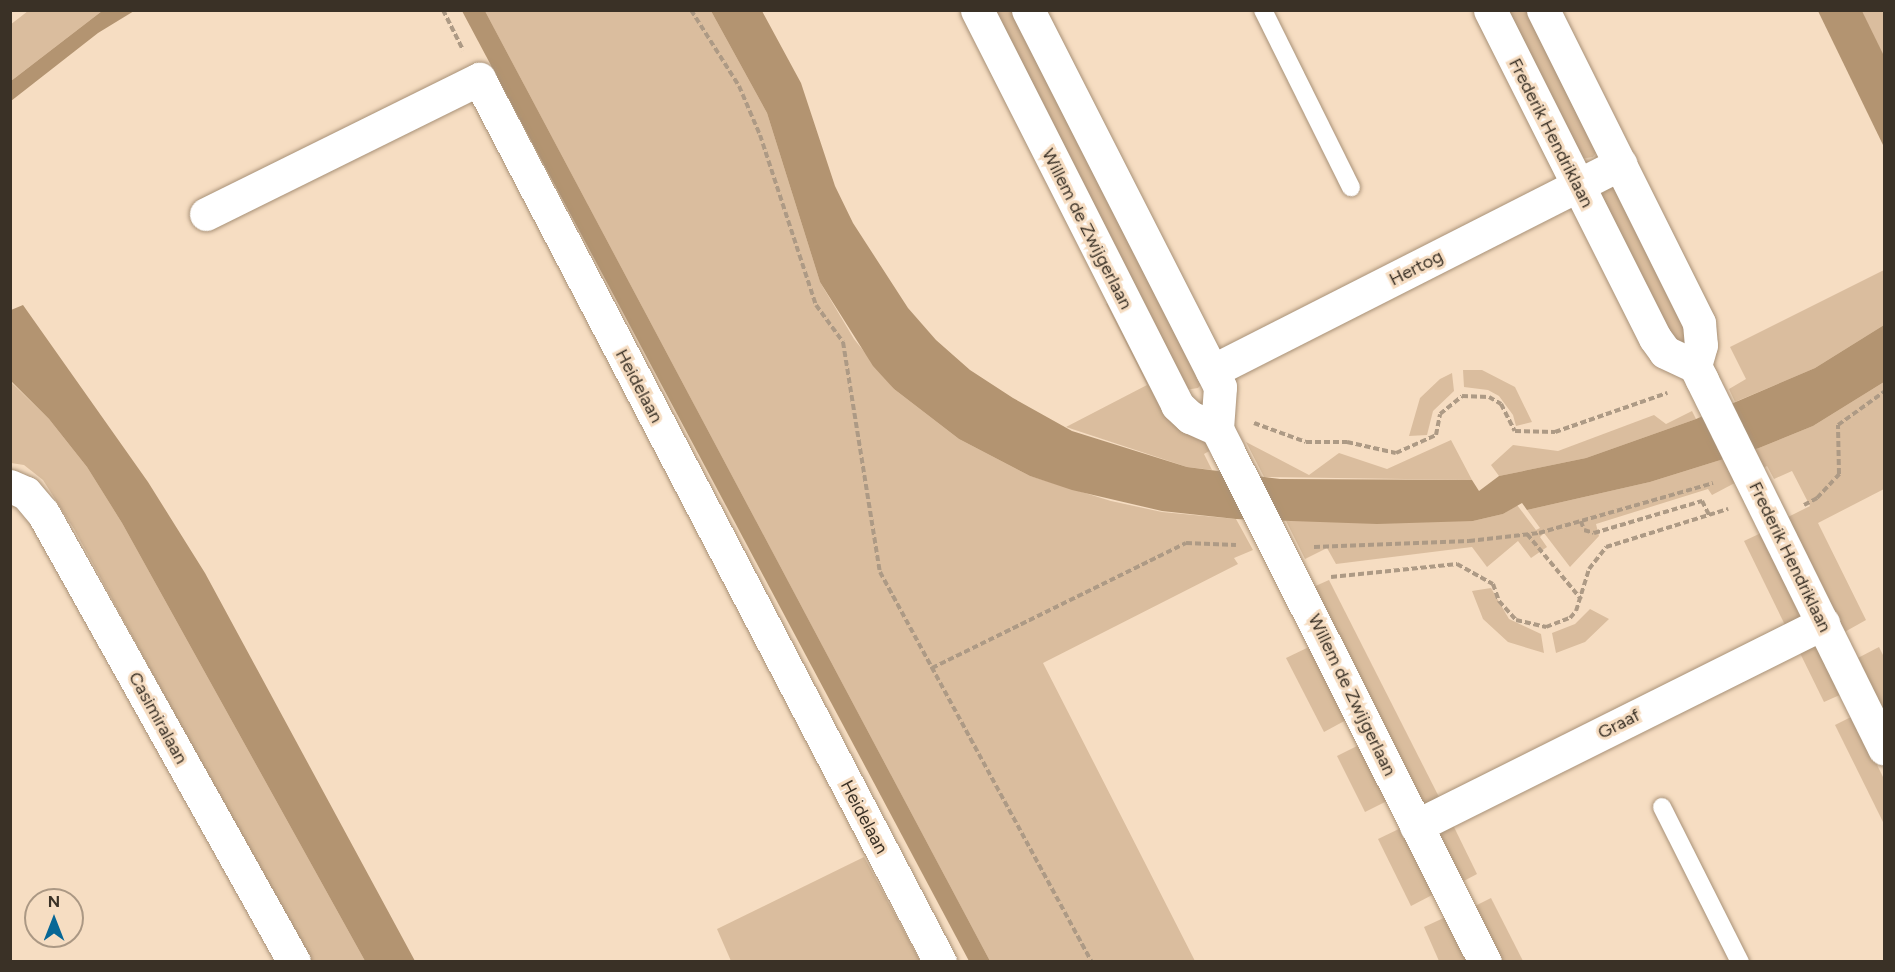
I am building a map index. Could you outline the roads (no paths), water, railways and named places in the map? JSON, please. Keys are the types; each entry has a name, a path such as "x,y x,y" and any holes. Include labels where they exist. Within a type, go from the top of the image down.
{"street":[{"name":"Willem de Zwijgerlaan","path":"977,10 1177,405 1222,440 1293,576 1485,962"},
{"path":"1028,10 1212,371 1221,397 1222,440"},
{"name":"Frederik Hendriklaan","path":"1490,10 1661,347 1703,382 1884,749"},
{"path":"1543,10 1699,323 1703,382"},
{"name":"Heidelaan","path":"206,214 478,79 940,962"},
{"name":"Hertog","path":"1212,371 1620,164"},
{"name":"Casimiralaan","path":"10,486 26,493 43,513 294,962"},
{"name":"Graaf","path":"1416,826 1822,623"}],"lane":[{"path":"1263,10 1351,187"},
{"path":"1662,807 1740,962"}]}
